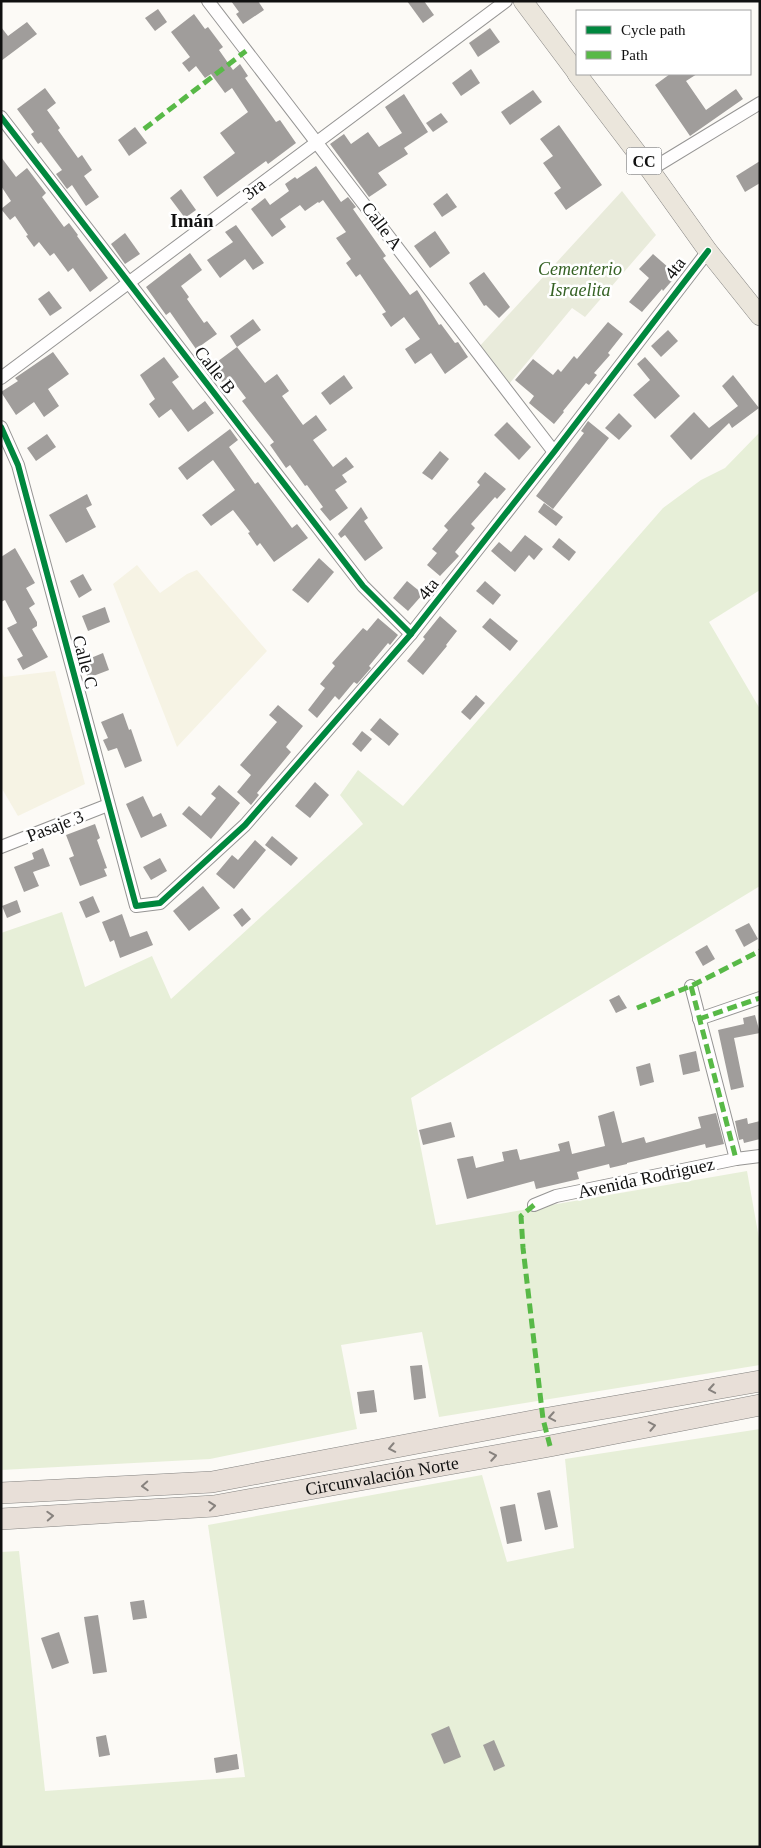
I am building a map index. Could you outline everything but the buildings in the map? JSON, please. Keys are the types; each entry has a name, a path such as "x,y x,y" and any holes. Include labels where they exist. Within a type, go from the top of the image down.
{"highway":[{"name":"Circunvalación Norte","path":"1,1493 212,1482 543,1419 760,1381"},
{"name":"Circunvalación Norte","path":"1,1519 214,1506 550,1446 760,1405"}],"main road":[{"name":"CC","path":"523,1 576,73"},
{"name":"CC","path":"578,75 650,170 708,251 760,316"}],"street":[{"name":"Calle A","path":"208,1 554,452"},
{"name":"3ra","path":"1,378 506,1"},
{"path":"650,170 760,102"},
{"name":"Calle B","path":"1,118 363,586 411,634"},
{"name":"4ta","path":"136,906 160,903 245,825 411,634 708,251"},
{"name":"Calle C","path":"1,427 18,466 136,906"},
{"name":"Pasaje 3","path":"1,847 108,805"},
{"path":"691,986 736,1159"},
{"path":"699,1019 760,998"},
{"name":"Avenida Rodriguez","path":"534,1204 556,1196 736,1159 760,1156"}],"shaded area":[{"path":"137,565 160,593 187,574 197,570 267,651 177,747 113,584"},
{"path":"1,669 4,677 55,671 85,784 18,816 1,787"}],"green space":[{"name":"Cementerio Israelita","path":"622,191 656,235 585,317 572,308 509,384 478,348"},
{"path":"760,432 760,590 709,622 760,709 760,886 411,1098 436,1225 747,1171 760,1244 760,1365 439,1417 422,1332 341,1345 357,1429 210,1459 1,1470 1,933 62,912 85,987 152,956 171,999 363,824 340,795 358,770 403,806 663,508 701,480 725,468"},
{"path":"760,1429 760,1847 1,1847 1,1552 19,1551 45,1791 245,1777 208,1525 482,1475 507,1562 574,1548 565,1459"}],"marked path":[{"path":"144,129 246,51"},
{"path":"637,1008 691,986 760,951"},
{"path":"691,986 736,1159"},
{"path":"699,1019 760,998"},
{"path":"534,1205 521,1216 523,1248 543,1419 550,1446"}],"cycle path":[{"path":"1,117 363,586 411,634"},
{"path":"1,427 18,465 136,906 160,903 245,825 411,634 708,251"}],"district":[{"name":"Imán","path":"192,220"}]}
